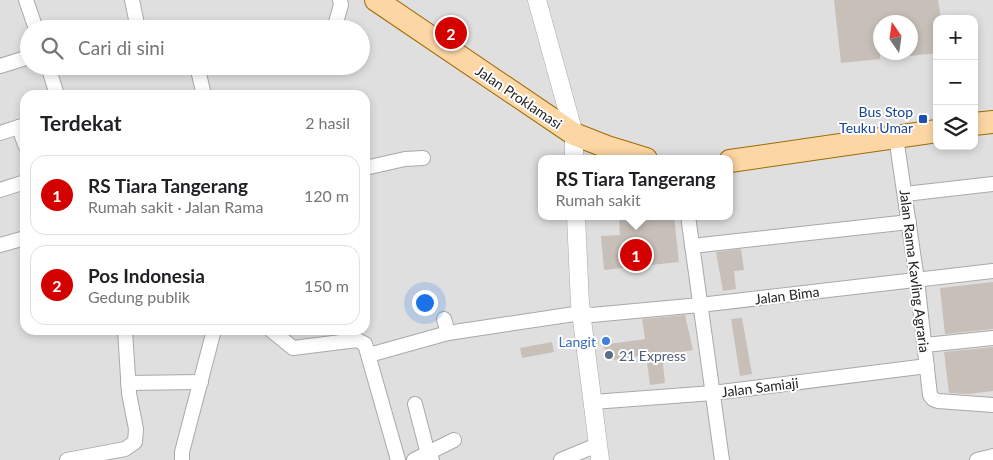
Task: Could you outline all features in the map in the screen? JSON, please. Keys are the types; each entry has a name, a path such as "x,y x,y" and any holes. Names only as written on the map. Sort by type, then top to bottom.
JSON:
{"main road":[{"name":"Jalan Proklamasi","path":"376,0 574,134 633,155"},
{"path":"978,124 993,122"},
{"path":"733,161 933,131"}],"street":[{"path":"26,0 33,20"},
{"path":"132,0 136,20"},
{"path":"337,20 341,5 340,0"},
{"path":"537,0 574,134 574,155"},
{"path":"0,66 20,60"},
{"path":"51,75 56,90"},
{"path":"200,75 203,90"},
{"path":"0,133 20,127"},
{"name":"Jalan Rama Kavling Agraria","path":"896,137 917,280 930,395 938,401 993,405"},
{"path":"370,167 405,159 423,158"},
{"path":"0,190 20,184"},
{"path":"905,194 993,184"},
{"path":"561,460 598,452 581,313 576,220"},
{"path":"689,220 722,460"},
{"path":"692,246 909,222"},
{"path":"0,245 20,239"},
{"name":"Jalan Bima","path":"369,355 448,333 581,313 592,315 700,305 993,271"},
{"path":"444,318 448,333"},
{"path":"67,460 125,449 135,442 136,429 128,383 125,335"},
{"path":"182,460 182,452 213,335"},
{"path":"277,335 293,348 357,340 365,344 398,460"},
{"path":"925,345 993,338"},
{"name":"Jalan Samiaji","path":"593,402 712,393 927,366"},
{"path":"128,383 202,382"},
{"path":"415,404 430,457"},
{"path":"414,460 430,457 454,440"},
{"path":"977,460 993,456"}],"shaded area":[{"path":"0,0 993,0 993,460 0,460"}],"building":[{"path":"834,0 938,0 940,15 933,15 933,53 918,55 918,15 873,15 873,60 841,63"},
{"path":"619,220 674,220 679,262 604,270 601,236 620,235"},
{"path":"741,249 744,270 734,271 736,289 723,291 716,252"},
{"path":"993,282 993,329 945,334 940,288"},
{"path":"685,315 693,350 662,355 665,383 650,385 646,355 612,360 602,345 645,339 642,319"},
{"path":"742,318 752,374 740,376 731,319"},
{"path":"552,342 554,352 522,358 520,348"},
{"path":"993,347 993,391 968,394 949,393 944,352"}],"place":[{"name":"Pos Indonesia","path":"451,33"},
{"name":"Bus Stop Teuku Umar","path":"923,119"},
{"name":"RS Tiara Tangerang","path":"636,255"},
{"name":"Langit","path":"606,341"},
{"name":"21 Express","path":"609,355"}]}
